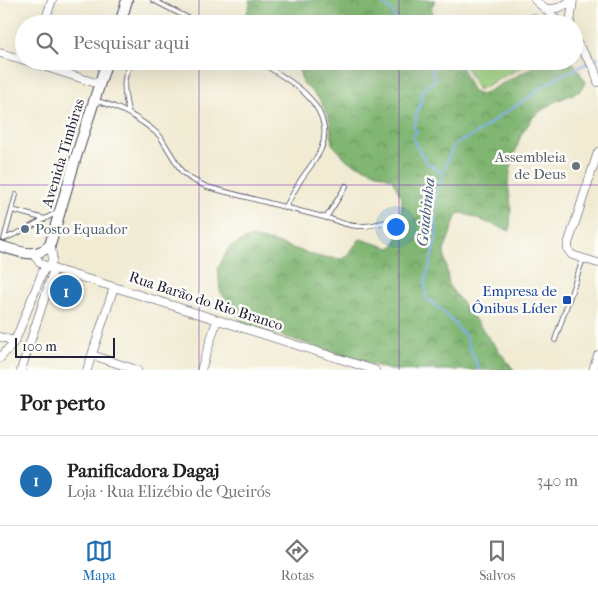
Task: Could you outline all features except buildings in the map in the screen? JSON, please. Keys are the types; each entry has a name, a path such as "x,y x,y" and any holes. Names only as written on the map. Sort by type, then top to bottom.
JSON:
{"street":[{"path":"47,15 52,0"},
{"path":"123,15 127,0"},
{"path":"535,0 552,15"},
{"path":"545,9 555,9 572,0"},
{"path":"571,15 572,0"},
{"path":"583,52 594,68 598,82"},
{"path":"0,53 15,57"},
{"path":"56,70 99,84"},
{"name":"Avenida Timbiras","path":"42,250 60,212 104,70"},
{"path":"598,152 568,244 568,250 572,255 598,263"},
{"name":"Rua Barão do Rio Branco","path":"2,244 28,254 42,250 40,263 51,268 375,370"},
{"path":"21,370 51,268 52,256 42,250"},
{"path":"0,358 14,341 43,271 51,268"},
{"path":"87,370 114,287"},
{"path":"201,370 217,320"},
{"path":"0,337 14,341"},
{"path":"92,355 137,370"},
{"path":"593,370 598,355"}],"lane":[{"path":"153,0 182,15"},
{"path":"128,70 124,81 124,96 129,114"},
{"path":"272,70 300,89 317,106 323,120 325,134 322,147 315,160 299,182 285,208"},
{"path":"94,100 129,114 160,136 182,172 191,180 207,187 355,227 374,226 394,220"},
{"path":"326,218 346,186"},
{"path":"2,244 16,195"},
{"path":"12,210 45,219"},
{"path":"30,227 60,212"},
{"path":"2,244 20,232"},
{"path":"555,340 584,259"}],"green space":[{"path":"249,0 435,0 431,9 434,15 246,15 250,4"},
{"path":"534,11 536,15 526,15"},
{"path":"299,70 462,70 473,92 481,95 528,70 578,70 586,82 580,91 554,102 534,116 521,135 513,158 508,183 511,206 510,231 462,213 457,214 444,251 449,286 514,370 390,370 242,323 220,291 218,268 229,247 251,237 274,242 320,257 344,259 360,239 390,248 395,245 401,222 402,199 392,179 348,161 332,144 330,121 320,100 303,83"},
{"path":"468,70 516,70 478,90"}],"waterway":[{"name":"Goiabinha","path":"377,0 394,12 393,15"},
{"path":"592,61 598,58"},
{"name":"Goiabinha","path":"583,65 588,63"},
{"name":"Goiabinha","path":"432,70 436,79 422,91 420,96 422,100 416,115 416,122 413,126 417,132 412,137 425,161 443,174"},
{"name":"Goiabinha","path":"479,370 465,336 445,313 426,298 425,282 437,233 434,218 435,198 447,160 455,144 472,136 539,89 573,70"}],"place":[{"name":"Assembleia de Deus","path":"576,166"},
{"name":"Posto Equador","path":"25,229"},
{"name":"Panificadora Dagaj","path":"66,291"},
{"name":"Empresa de Ônibus Líder","path":"567,300"}]}
